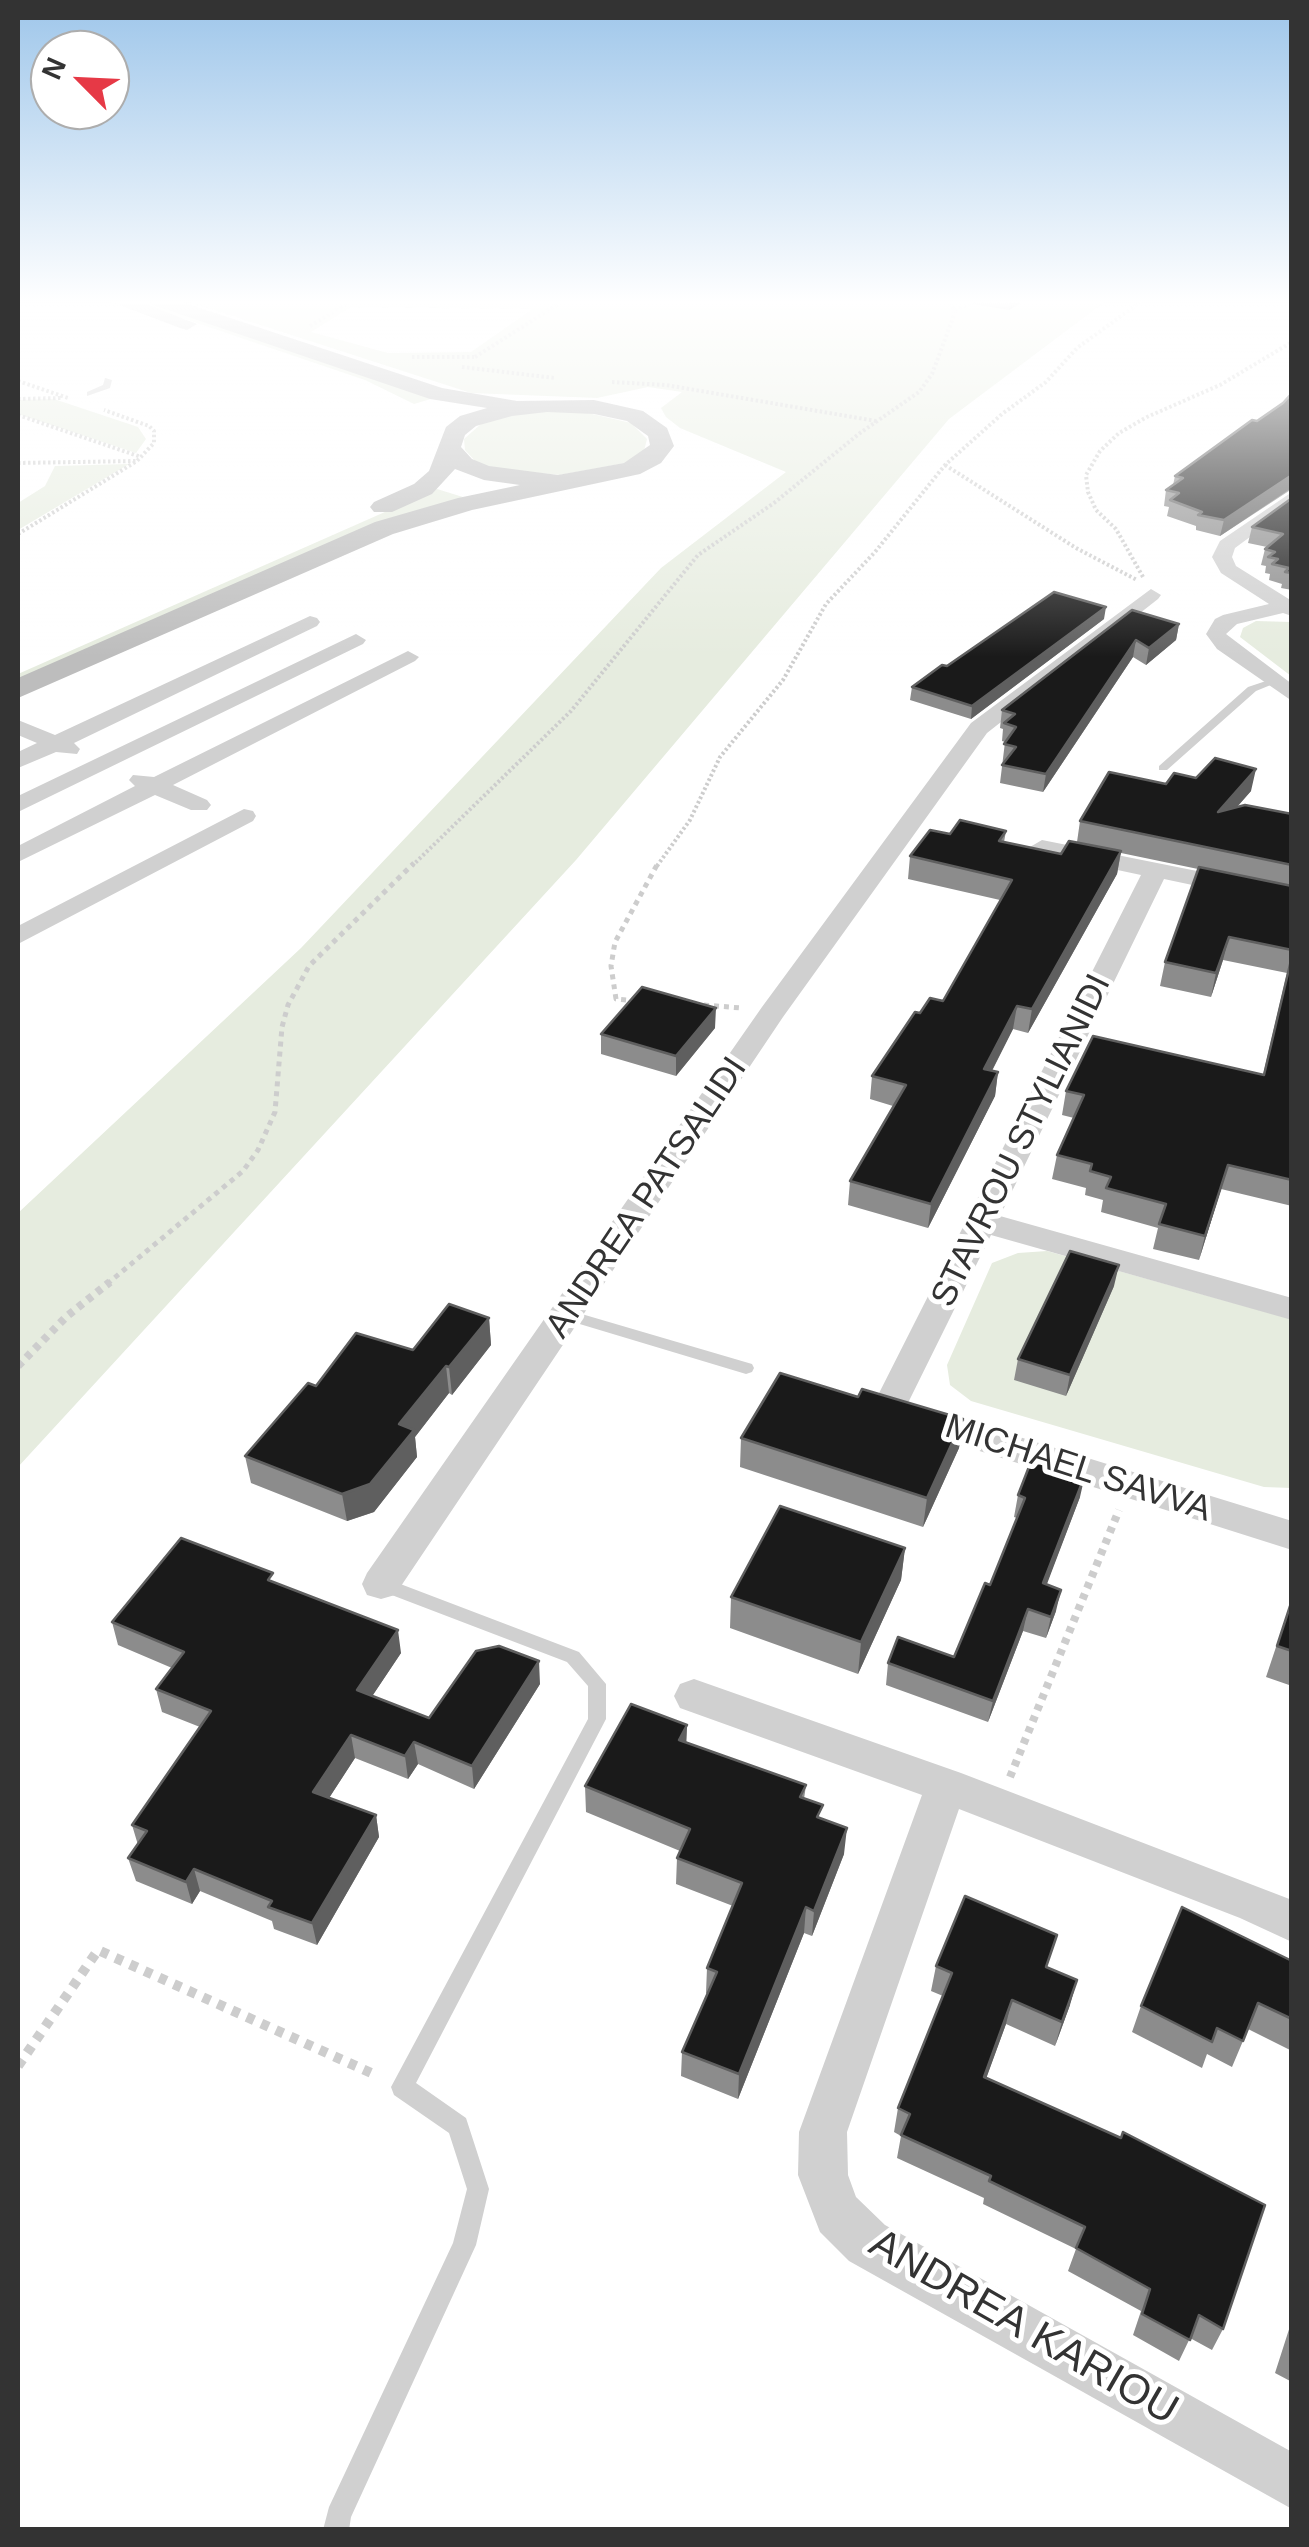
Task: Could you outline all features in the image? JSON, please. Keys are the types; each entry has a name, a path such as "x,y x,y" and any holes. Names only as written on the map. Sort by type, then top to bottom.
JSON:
{"street":[{"path":"18,666 422,489 444,471 451,451 450,438 473,420"},
{"path":"18,689 384,528 467,503 617,473 652,458 662,440 653,420"},
{"path":"430,428 464,464 489,474 540,482 575,481"},
{"path":"1289,608 1225,565 1223,550 1292,496"},
{"name":"ANDREA PATSALIDI","path":"381,1584 772,1013 979,728 1151,594"},
{"path":"1282,688 1216,634 1230,618 1289,608"},
{"path":"18,762 310,622"},
{"path":"18,805 356,640"},
{"path":"18,855 408,658"},
{"path":"18,727 199,805"},
{"path":"18,936 244,816"},
{"path":"1042,846 1292,898"},
{"name":"STAVROU STYLIANIDI","path":"872,1405 982,1222 1155,872"},
{"path":"982,1222 1292,1309"},
{"name":"MICHAEL SAVVA","path":"872,1405 1292,1536"},
{"path":"694,1696 946,1786 1238,1897 1292,1922"},
{"name":"ANDREA KARIOU","path":"946,1786 824,2132 823,2175 838,2214 867,2242 1292,2482"}],"lane":[{"path":"1163,768 1252,690 1282,688"},
{"path":"568,1315 746,1368"},
{"path":"336,2530 338,2516 464,2246 478,2189 458,2126 402,2087 598,1718 597,1684 572,1657 381,1584"}],"path":[{"path":"29,420 139,459"},
{"path":"18,534 139,459 154,443 154,431 134,420"},
{"path":"871,420 878,421"},
{"path":"649,1002 616,999 615,942 635,902 690,820 720,758 784,680 826,604 875,552 945,465 995,420"},
{"path":"945,465 1076,548 1148,585 1116,530 1096,510 1086,476 1100,451 1119,432 1140,420"},
{"path":"18,1366 67,1316 213,1200 243,1171 258,1150 275,1112 282,1027 288,1005 308,966 558,724 698,555 774,503 878,421"},
{"path":"18,463 139,459"},
{"path":"699,1005 772,1013"},
{"path":"998,1806 1129,1486"},
{"path":"18,2066 98,1950 402,2087"}],"shaded area":[{"path":"36,420 117,420 138,427 146,439 136,453"},
{"path":"493,420 617,420 631,423 647,439 644,451 625,463 560,475 497,469 476,462 465,450 464,439 481,424"},
{"path":"670,420 948,420 576,860 18,1467 18,1213 301,948 661,568 786,472 680,428"},
{"path":"129,464 18,530 18,503 45,486 55,466"},
{"path":"437,489 463,497 344,537 18,682 18,674"},
{"path":"1256,621 1291,622 1291,676 1240,637 1243,628"},
{"path":"1047,1251 1291,1319 1291,1488 1264,1487 971,1401 950,1385 947,1365 992,1263 1018,1253"}],"building":[{"path":"1252,420 1292,420 1292,475 1224,520 1198,515 1202,512 1170,500 1179,493 1166,490 1183,478 1175,476"},
{"path":"1292,498 1292,573 1285,572 1289,568 1272,564 1278,559 1268,557 1275,552 1265,549 1283,534 1252,527"},
{"path":"1054,592 1106,607 972,706 912,687 942,665 947,666"},
{"path":"1132,610 1179,624 1149,648 1136,640 1046,774 1002,765 1016,747 1004,744 1016,727 1004,723 1015,714 1002,710"},
{"path":"1215,758 1256,769 1218,812 1245,805 1292,814 1292,865 1080,821 1109,772 1166,784 1174,773 1196,778"},
{"path":"960,820 1006,831 999,841 1061,854 1069,841 1121,851 1032,1009 1017,1006 984,1069 998,1072 931,1204 850,1181 906,1085 872,1076 915,1012 920,1013 930,998 943,1001 1012,880 910,856 930,830 950,834"},
{"path":"1199,867 1292,886 1292,950 1229,937 1216,973 1165,962"},
{"path":"1292,956 1292,1180 1228,1165 1205,1236 1159,1224 1166,1204 1106,1188 1111,1177 1090,1171 1092,1164 1057,1155 1084,1095 1066,1091 1093,1036 1264,1075"},
{"path":"642,987 716,1008 676,1056 601,1034"},
{"path":"1070,1251 1119,1265 1070,1375 1018,1359"},
{"path":"449,1304 489,1318 399,1424 414,1430 370,1484 342,1494 245,1456 308,1383 316,1386 356,1333 413,1350"},
{"path":"780,1373 858,1397 862,1389 963,1419 927,1498 741,1438"},
{"path":"1032,1459 1085,1475 1043,1583 1061,1590 1051,1617 1028,1609 993,1701 888,1663 898,1637 954,1657 985,1583 990,1585 1025,1498 1018,1495"},
{"path":"780,1506 905,1548 861,1642 731,1597"},
{"path":"181,1538 273,1573 268,1580 398,1630 357,1690 429,1718 476,1651 499,1646 539,1661 472,1766 414,1742 405,1756 351,1735 313,1792 376,1815 312,1923 268,1907 272,1901 194,1869 186,1882 128,1858 147,1831 132,1825 211,1711 156,1689 184,1652 112,1622"},
{"path":"1292,1600 1292,1651 1277,1646"},
{"path":"631,1704 687,1725 679,1740 806,1785 800,1797 823,1805 817,1817 847,1828 814,1911 806,1907 739,2074 682,2052 717,1972 707,1968 742,1883 677,1858 690,1829 585,1786"},
{"path":"965,1896 1057,1935 1046,1967 1077,1980 1062,2022 1012,2000 984,2077 1121,2138 1123,2132 1265,2205 1223,2329 1199,2315 1190,2340 1142,2314 1150,2289 1076,2248 1085,2227 989,2181 991,2176 901,2135 910,2114 898,2108 952,1973 936,1966"},
{"path":"1182,1907 1292,1961 1292,2019 1258,2003 1243,2041 1217,2028 1212,2042 1141,2006"}]}
